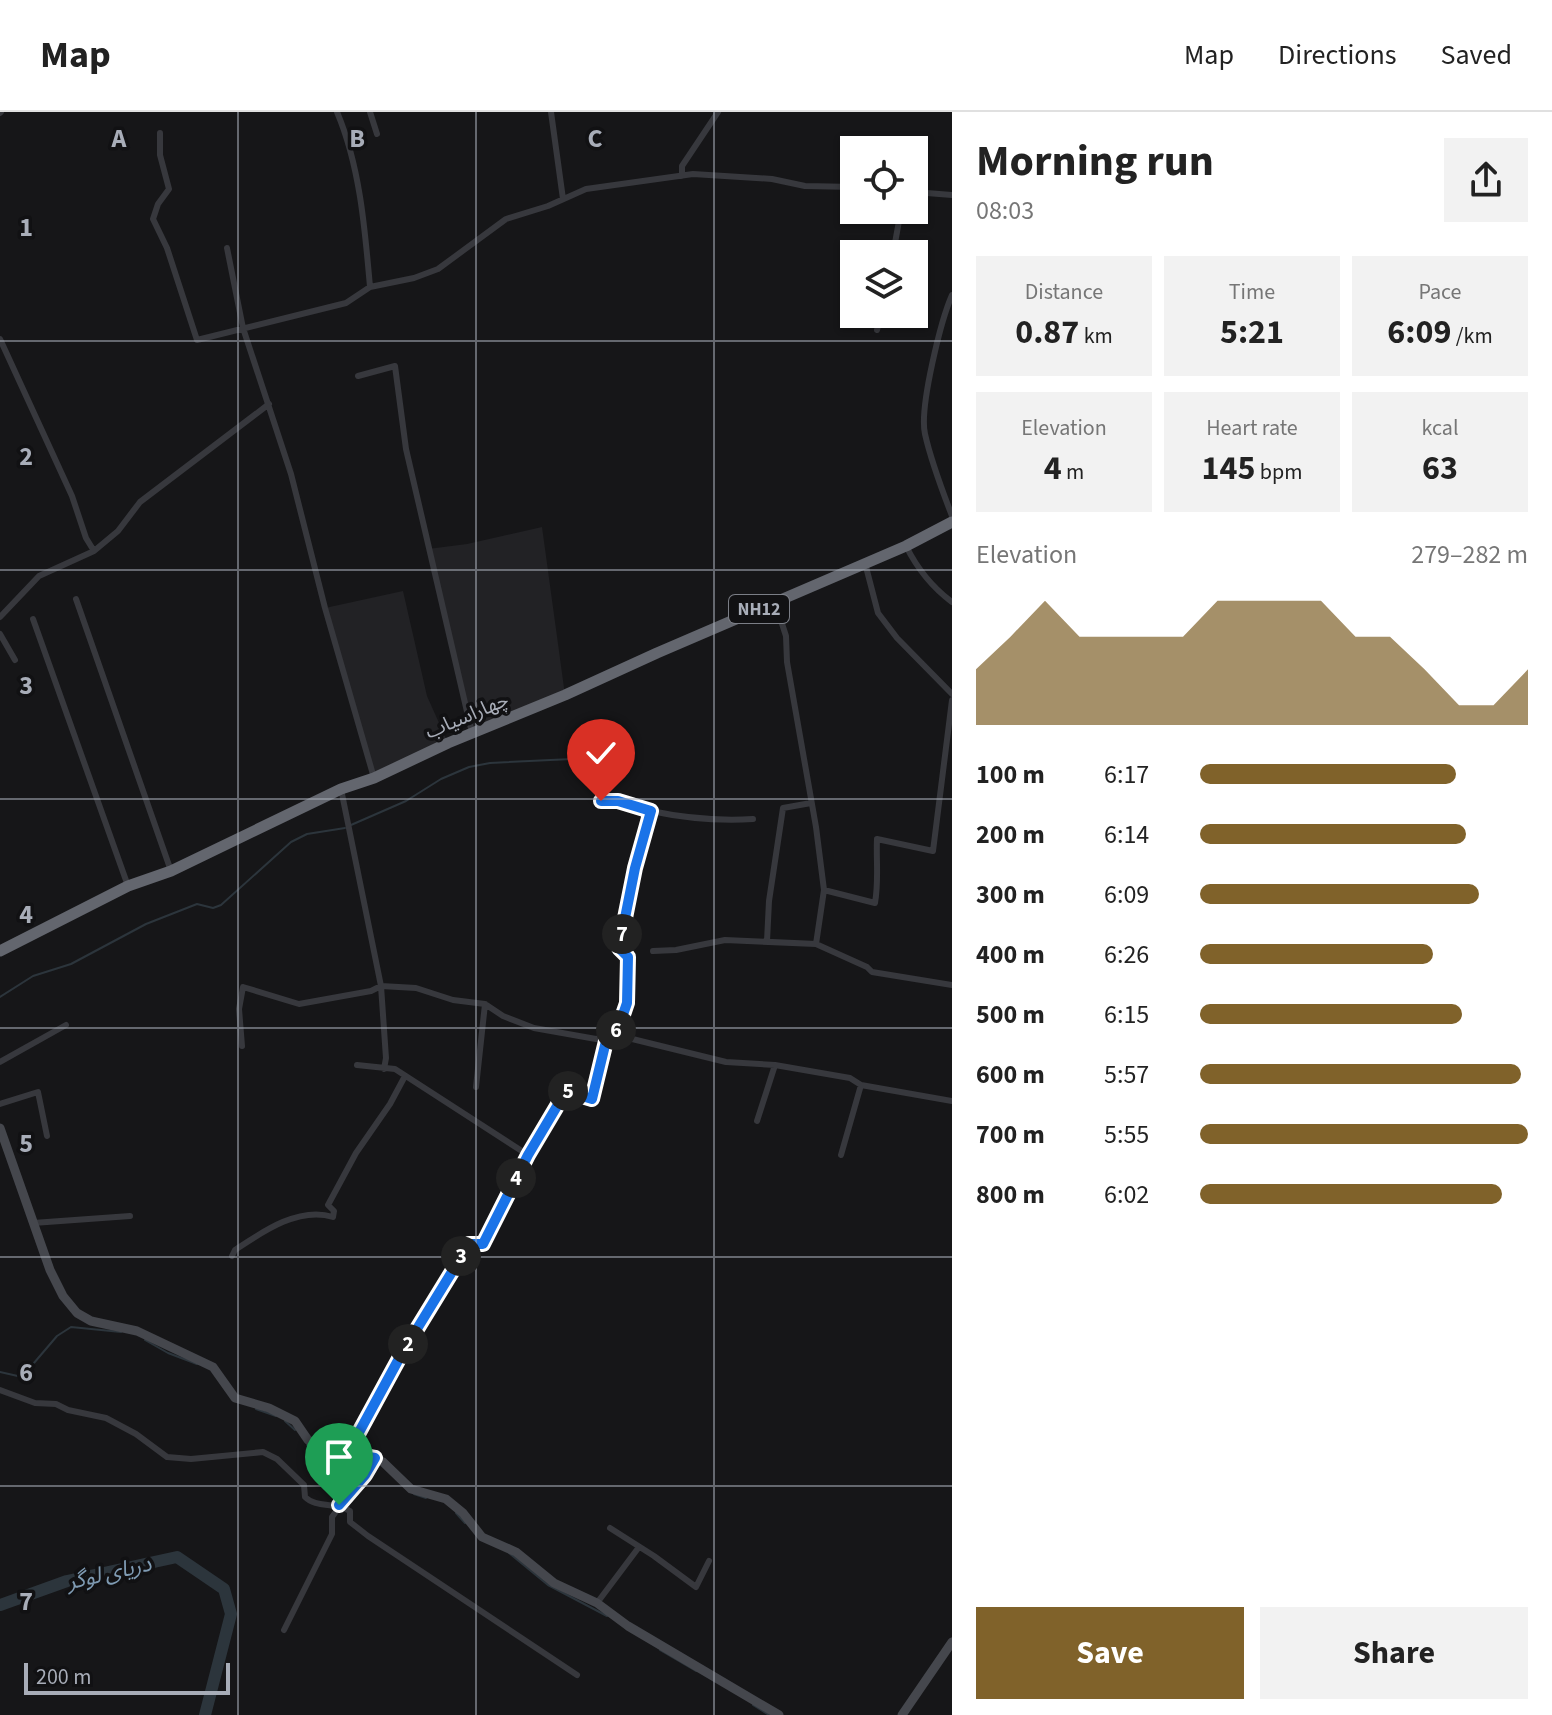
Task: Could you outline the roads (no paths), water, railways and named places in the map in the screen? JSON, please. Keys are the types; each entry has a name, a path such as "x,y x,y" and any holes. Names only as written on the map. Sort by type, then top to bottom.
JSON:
{"highway":[{"name":"چهاراسیاب","path":"0,951 128,886 171,871 341,789 374,778 906,546 952,519"}],"street":[{"path":"337,112 353,164 370,287"},
{"path":"370,112 377,134"},
{"path":"551,112 563,199"},
{"path":"682,176 682,166 718,112"},
{"path":"160,133 160,155 169,189 158,204 153,219 167,248 197,340 346,303 370,287 414,278 438,269 506,219 586,189 682,176 772,179 805,186 840,187"},
{"path":"928,193 952,195"},
{"path":"227,248 243,328 269,404 374,778"},
{"path":"952,295 926,401 924,431 952,519"},
{"path":"0,339 94,551"},
{"path":"358,376 395,366 406,449 472,733"},
{"path":"0,617 39,576 94,551 118,531 140,502 269,404"},
{"path":"906,546 913,560 939,592 952,602"},
{"path":"824,890 875,903 880,876 875,865 877,839 933,851 952,697 878,613 865,563"},
{"path":"76,599 171,871"},
{"path":"775,602 786,636 787,662 824,890 816,944"},
{"path":"33,619 128,886"},
{"path":"0,634 15,660"},
{"path":"341,789 381,986 384,1069"},
{"path":"601,801 618,801 651,811 721,821 753,819"},
{"path":"767,941 769,901 783,808 811,803"},
{"path":"616,1035 627,1003 628,957 619,948 635,868 651,811"},
{"path":"653,951 676,950 725,940 816,944 872,972 952,985"},
{"path":"242,1046 239,1009 243,987 299,1004 371,991 381,986 416,988 453,1000 485,1004 503,1016 534,1028 596,1039 616,1035 726,1062 775,1065 850,1078 861,1085 952,1101"},
{"path":"476,1087 485,1004"},
{"path":"0,1062 66,1025"},
{"path":"352,1454 351,1447 401,1355 469,1244 483,1244 528,1155 566,1091 592,1099 607,1037"},
{"path":"357,1065 395,1069 528,1155"},
{"path":"757,1121 775,1065"},
{"path":"232,1256 242,1245 287,1220 320,1213 333,1217 334,1211 328,1205 356,1153 405,1076"},
{"path":"841,1155 861,1085"},
{"path":"0,1104 38,1092 47,1136"},
{"path":"0,1128 57,1283 77,1313 91,1321 137,1331 213,1367 235,1398 269,1408 295,1421 308,1440 326,1450 375,1458 411,1489 446,1499 463,1513 482,1537 516,1552 554,1583 597,1603 628,1626 779,1715"},
{"path":"33,1223 130,1216"},
{"path":"0,1390 35,1403 56,1404 68,1410 106,1418 136,1434 167,1457 191,1459 263,1452 277,1459 304,1485 305,1497 310,1502 339,1505 350,1511 350,1522 368,1536 577,1675"},
{"path":"284,1630 332,1534 332,1517 375,1458"},
{"path":"610,1528 696,1587 709,1561"},
{"path":"597,1603 639,1547"},
{"path":"902,1715 952,1642"}],"waterway":[{"path":"351,825 406,801 441,779 469,767 572,759"},
{"path":"0,997 33,976 71,964 146,924 197,904 213,908 221,905 291,842 307,834 345,828"},
{"path":"0,1372 22,1377 57,1336 71,1327 121,1332"},
{"path":"145,1340 197,1364"},
{"path":"256,1409 276,1416"},
{"path":"285,1421 295,1430"},
{"path":"307,1445 326,1457 361,1460"},
{"path":"414,1494 426,1498"},
{"path":"456,1513 465,1523"},
{"path":"509,1553 548,1585 607,1616"},
{"name":"دریای لوگر","path":"0,1605 67,1581 177,1557 224,1589 231,1614 205,1715"},
{"path":"660,1650 696,1671"},
{"path":"753,1705 769,1715"}]}
